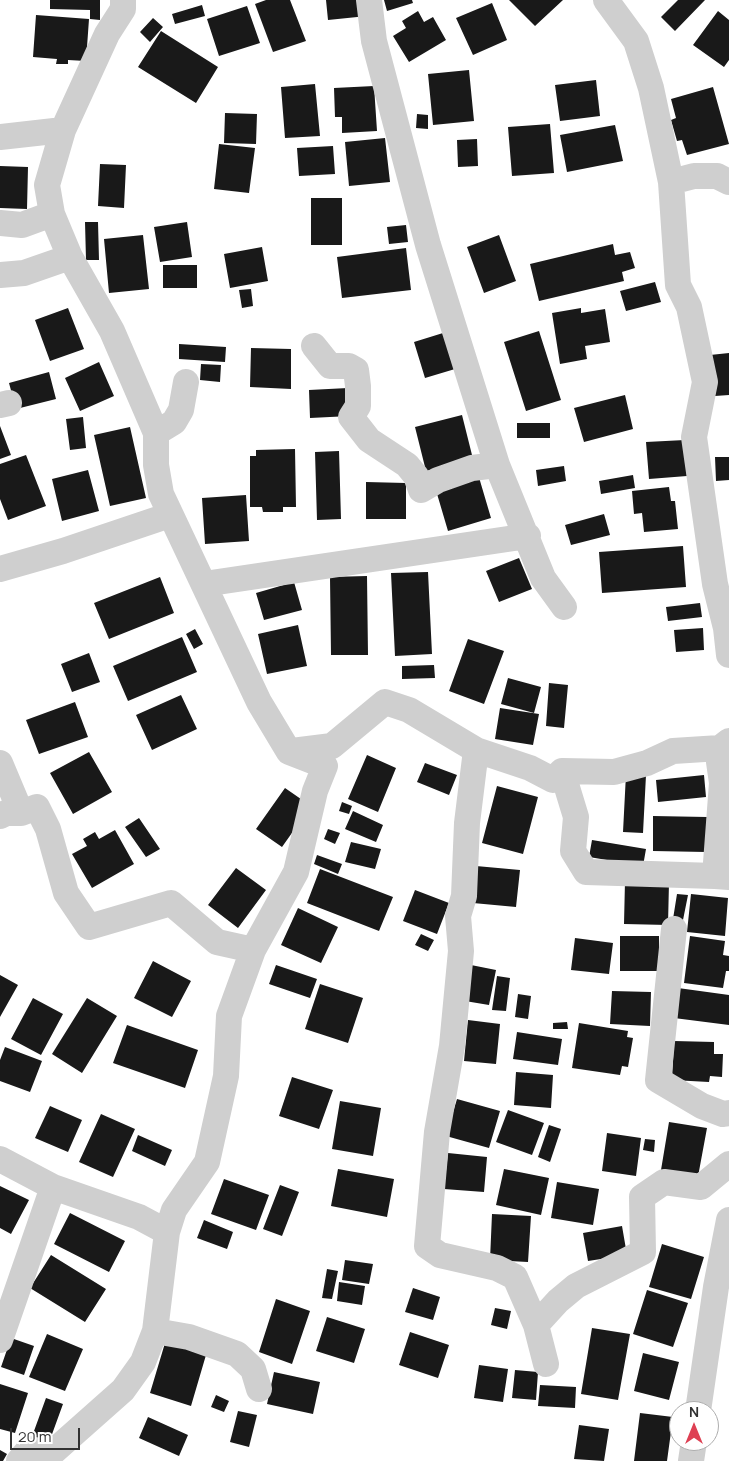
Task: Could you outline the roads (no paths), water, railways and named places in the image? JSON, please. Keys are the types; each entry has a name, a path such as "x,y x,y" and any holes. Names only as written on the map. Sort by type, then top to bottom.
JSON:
{"street":[{"path":"19,1461 29,1449 52,1452 123,1390 143,1362 154,1331 167,1232 174,1210 207,1162 226,1076 229,1016 253,950 296,872 315,791 325,766 289,752 259,702 170,515 159,484 156,465 156,433 112,331 70,257 52,214 47,185 63,130 107,34 123,10 123,0"},
{"path":"369,0 374,41 428,245 497,464 528,536 543,578 564,607"},
{"path":"606,0 636,41 651,88 671,182 678,285 689,307 706,382 694,437 722,587 729,655"},
{"path":"0,137 63,130"},
{"path":"671,182 694,176 717,176 729,182"},
{"path":"0,223 22,225 52,214"},
{"path":"0,275 24,273 70,257"},
{"path":"314,346 330,366 349,366 356,370 358,406 352,417 369,440 407,465 416,476 421,490 438,480 472,468 497,464"},
{"path":"156,433 174,422 181,410 186,382"},
{"path":"0,569 63,551 170,515"},
{"path":"204,584 528,536"},
{"path":"289,752 332,746 385,702 409,710 476,750 530,768 553,780 562,771 614,772 647,763 673,751 725,744 719,762 722,783 722,876 586,872 572,851 576,817 562,771"},
{"path":"476,750 467,823 464,896 458,916 461,952 452,1046 437,1132 427,1246 440,1255 497,1268 515,1277 536,1325 546,1364"},
{"path":"0,763 11,814 37,807 48,829 66,893 89,927 171,904 217,942 253,950"},
{"path":"674,929 658,1080 702,1106 723,1114 729,1113"},
{"path":"0,1159 53,1187 139,1217 167,1232"},
{"path":"536,1325 558,1301 576,1286 643,1252 642,1197 664,1182 701,1187 729,1164"},
{"path":"0,1340 53,1187"},
{"path":"699,1401 716,1287 729,1220"},
{"path":"154,1331 189,1337 236,1354 253,1369 259,1389"}]}
